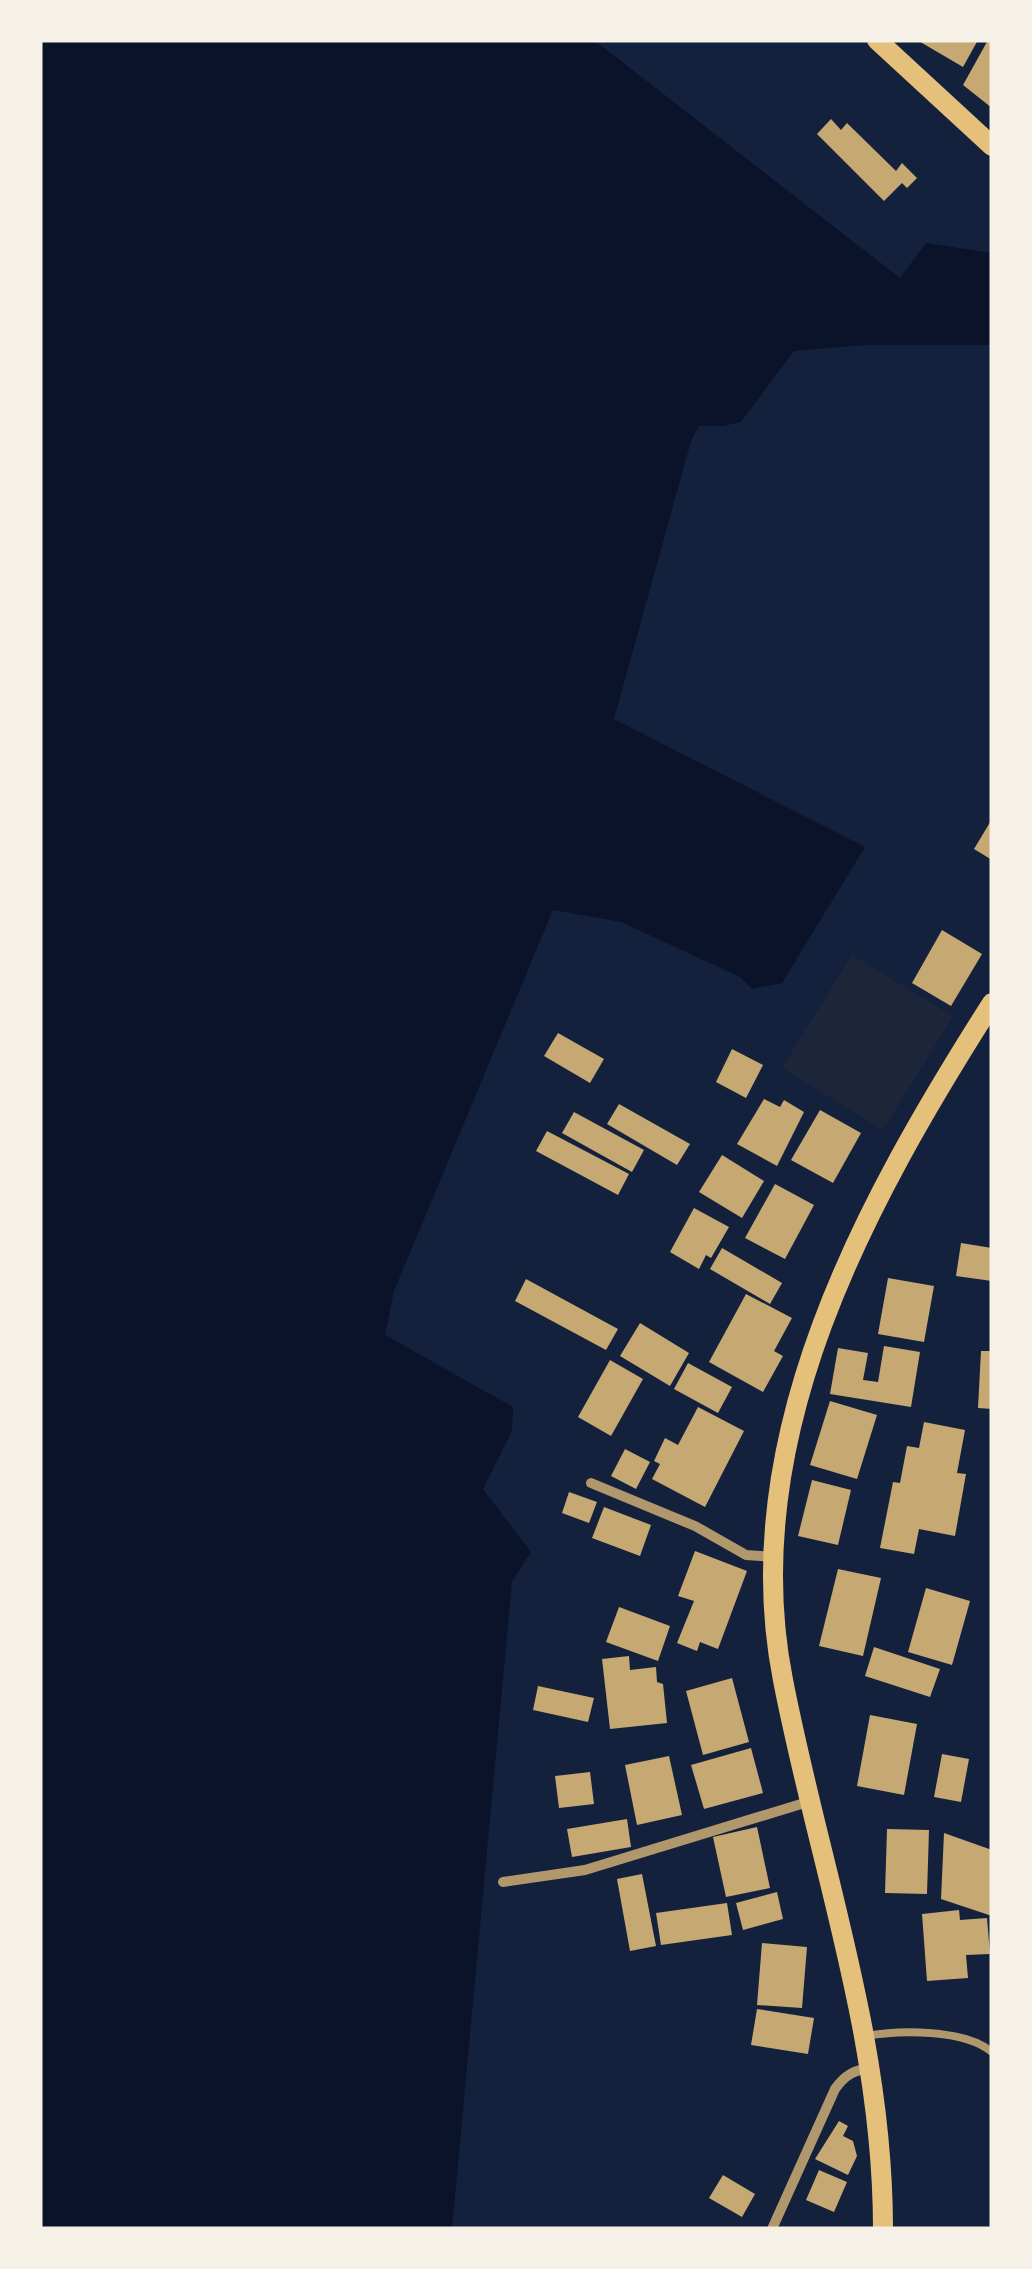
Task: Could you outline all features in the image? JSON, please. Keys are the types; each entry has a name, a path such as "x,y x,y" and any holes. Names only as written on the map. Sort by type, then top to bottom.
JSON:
{"main road":[{"path":"877,40 992,146"},
{"path":"883,2229 880,2130 872,2068 782,1678 775,1624 774,1558 784,1460 797,1408 834,1299 879,1195 906,1144 992,1003"}],"street":[{"path":"591,1483 695,1526 746,1555 774,1558"},
{"path":"502,1882 584,1870 812,1801"},
{"path":"772,2229 835,2089 844,2077 872,2068"}],"lane":[{"path":"866,2036 890,2032 926,2034 973,2042 992,2052"}],"shaded area":[{"path":"40,40 594,40 900,278 926,243 992,253 992,345 865,345 794,351 741,422 699,426 691,441 614,719 865,847 782,983 752,989 740,977 621,922 553,910 394,1291 385,1335 513,1407 512,1431 483,1489 531,1552 512,1582 452,2229 40,2229"},
{"path":"852,955 953,1016 883,1130 782,1068"}],"building":[{"path":"917,40 978,40 963,67"},
{"path":"988,40 992,40 992,108 963,85"},
{"path":"831,119 841,130 847,123 896,171 902,163 917,178 907,188 902,183 884,201 817,134"},
{"path":"992,819 992,860 974,849"},
{"path":"942,930 982,954 951,1006 912,983"},
{"path":"558,1033 604,1059 590,1083 544,1056"},
{"path":"732,1049 763,1065 746,1098 716,1082"},
{"path":"764,1099 780,1107 784,1100 804,1112 777,1166 737,1144"},
{"path":"619,1104 690,1144 677,1165 607,1124"},
{"path":"820,1110 861,1133 833,1183 791,1160"},
{"path":"574,1112 644,1150 632,1172 562,1133"},
{"path":"547,1131 629,1174 618,1195 536,1151"},
{"path":"722,1155 764,1181 742,1218 699,1192"},
{"path":"775,1184 814,1205 785,1259 745,1238"},
{"path":"694,1208 729,1227 711,1258 706,1255 699,1269 670,1252"},
{"path":"961,1243 992,1248 992,1281 956,1276"},
{"path":"722,1248 782,1283 770,1304 710,1269"},
{"path":"888,1278 934,1286 924,1342 878,1334"},
{"path":"526,1279 618,1329 606,1350 515,1301"},
{"path":"746,1294 792,1318 774,1351 783,1356 763,1392 709,1362"},
{"path":"640,1323 689,1353 670,1386 620,1356"},
{"path":"884,1346 920,1352 911,1407 830,1394 838,1348 868,1353 863,1380 878,1382"},
{"path":"981,1351 992,1351 992,1409 978,1408"},
{"path":"610,1360 643,1379 611,1436 578,1417"},
{"path":"688,1363 732,1387 718,1413 674,1389"},
{"path":"830,1401 877,1415 857,1479 810,1465"},
{"path":"698,1407 744,1431 705,1507 652,1479 660,1464 654,1461 665,1438 678,1445"},
{"path":"924,1422 965,1430 957,1473 966,1474 955,1536 919,1529 914,1554 880,1548 893,1482 900,1483 907,1446 919,1448"},
{"path":"625,1449 650,1462 636,1489 611,1476"},
{"path":"812,1480 851,1490 838,1545 798,1536"},
{"path":"569,1492 597,1502 589,1523 562,1513"},
{"path":"604,1507 651,1525 640,1556 592,1538"},
{"path":"695,1551 747,1571 718,1649 700,1642 697,1651 677,1643 694,1601 678,1596"},
{"path":"838,1569 881,1578 863,1656 819,1646"},
{"path":"926,1588 970,1601 952,1665 908,1652"},
{"path":"619,1607 670,1626 658,1661 606,1642"},
{"path":"874,1647 940,1669 930,1697 865,1676"},
{"path":"629,1656 630,1670 656,1667 657,1682 663,1684 667,1723 610,1729 602,1659"},
{"path":"732,1678 749,1742 703,1755 686,1691"},
{"path":"538,1686 594,1698 588,1722 533,1710"},
{"path":"870,1715 917,1724 904,1795 857,1786"},
{"path":"751,1748 763,1793 704,1809 691,1765"},
{"path":"942,1754 969,1759 961,1802 934,1797"},
{"path":"669,1756 682,1815 637,1825 625,1765"},
{"path":"590,1772 594,1804 559,1808 555,1776"},
{"path":"627,1819 631,1847 572,1857 567,1829"},
{"path":"757,1827 770,1888 726,1897 713,1837"},
{"path":"887,1829 929,1830 927,1894 885,1893"},
{"path":"944,1833 992,1850 992,1916 941,1899"},
{"path":"642,1874 656,1946 630,1951 617,1879"},
{"path":"777,1892 783,1919 743,1930 736,1903"},
{"path":"727,1903 732,1935 661,1945 656,1913"},
{"path":"959,1910 960,1920 987,1918 990,1954 966,1955 968,1978 927,1981 922,1914"},
{"path":"762,1943 807,1947 802,2008 757,2005"},
{"path":"757,2009 814,2018 808,2054 751,2045"},
{"path":"839,2121 848,2126 843,2136 853,2141 857,2156 848,2175 815,2159"},
{"path":"819,2170 847,2182 834,2212 806,2200"},
{"path":"723,2175 755,2194 742,2217 709,2198"}]}
